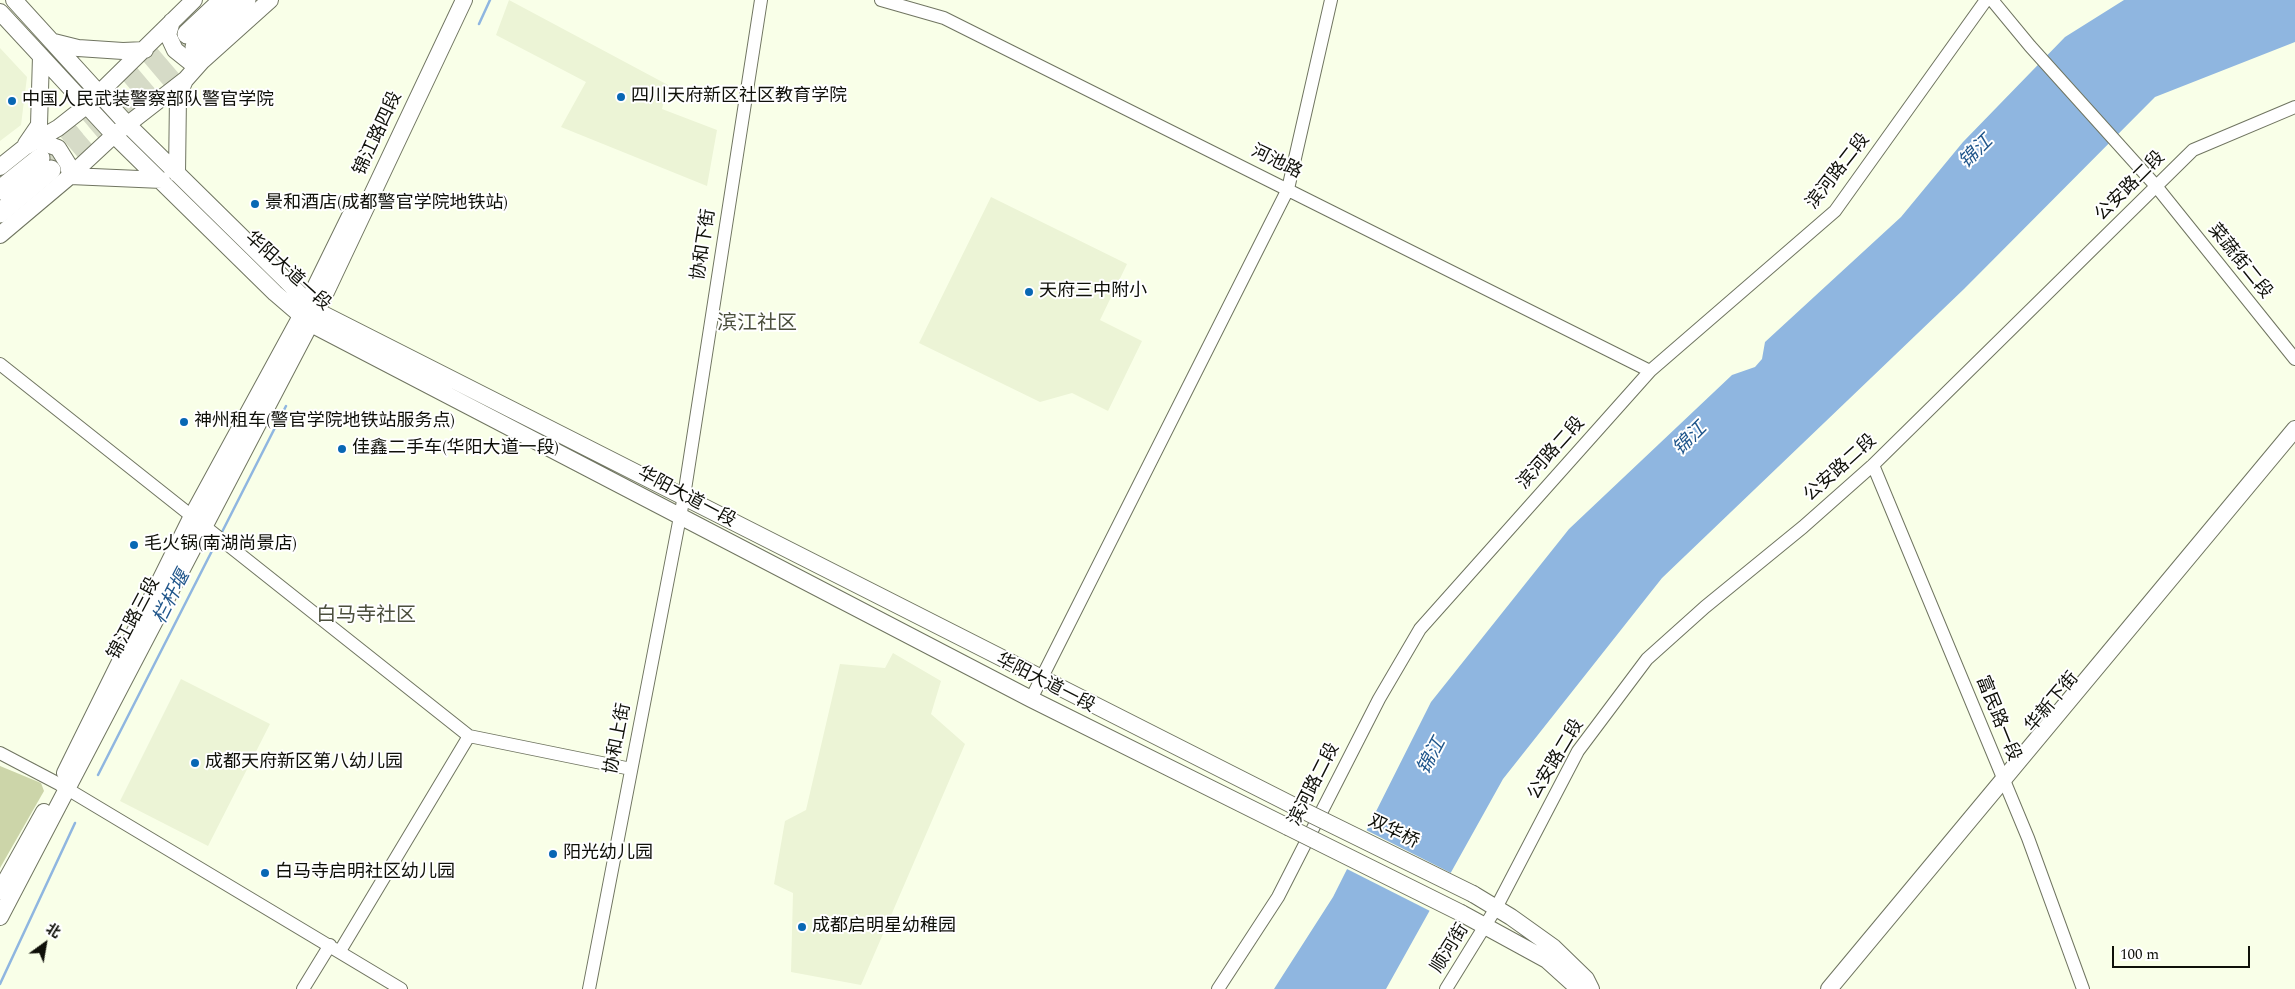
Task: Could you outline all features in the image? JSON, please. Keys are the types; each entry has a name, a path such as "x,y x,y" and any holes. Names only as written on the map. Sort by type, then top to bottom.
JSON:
{"highway":[{"path":"195,47 223,0"},
{"path":"195,47 246,0"},
{"path":"0,190 38,154"},
{"path":"0,212 38,154"}],"main road":[{"name":"华阳大道一段","path":"14,0 127,124 177,174 309,314 684,496 1296,807"},
{"path":"38,154 58,128 100,93 194,0"},
{"path":"172,21 168,35 175,50 190,62 195,47 270,0"},
{"name":"锦江路四段","path":"309,314 455,0"},
{"name":"锦江路四段","path":"309,314 464,0"},
{"name":"华阳大道一段","path":"0,12 114,135 309,314 679,517 1031,700 1462,914 1547,960 1579,989"},
{"path":"54,42 78,48 123,51 145,50"},
{"path":"177,174 178,96 186,79 195,47"},
{"path":"38,154 41,56"},
{"path":"0,234 70,176 127,124 186,79"},
{"path":"0,167 58,148 68,164 70,176"},
{"path":"70,176 162,180"},
{"name":"锦江路三段","path":"0,917 64,787 192,516 309,314"},
{"name":"锦江路三段","path":"0,891 214,534 309,314"},
{"path":"1829,989 2004,784 2295,429"},
{"name":"华新下街","path":"1844,989 2004,784 2295,444"},
{"name":"双华桥","path":"1296,807 1473,894 1496,908 1552,947 1586,979 1591,989"}],"street":[{"name":"协和下街","path":"684,496 761,0"},
{"name":"河池路","path":"881,0 944,18 1650,371"},
{"path":"1031,700 1288,189 1331,0"},
{"name":"滨河路二段","path":"1218,989 1278,897 1379,699 1420,629 1650,371 1835,211 1986,0"},
{"name":"菜蔬街二段","path":"1992,0 2030,46 2156,186 2295,359"},
{"name":"公安路二段","path":"1485,927 1578,751 1647,659 1705,607 1803,527 1873,465 2193,150 2295,107"},
{"path":"0,364 469,736 631,769"},
{"name":"富民路一段","path":"1873,465 2028,838 2083,989"},
{"name":"协和上街","path":"589,989 684,496"},
{"path":"304,989 335,948 469,736"},
{"path":"0,753 64,787 401,989"},
{"name":"顺河街","path":"1446,989 1485,927"}],"shaded area":[{"name":"四川天府新区社区教育学院","path":"509,0 668,85 662,109 717,130 707,186 561,127 586,82 496,35"},
{"name":"中国人民武装警察部队警官学院","path":"0,48 27,77 21,125 0,141"},
{"name":"天府三中附小","path":"991,197 1127,264 1100,320 1142,341 1108,411 1072,393 1040,402 919,343"},
{"path":"893,653 941,681 931,714 965,744 861,985 791,972 793,893 774,884 785,821 806,810 840,664 885,668"},
{"name":"成都天府新区第八幼儿园","path":"181,679 270,724 208,846 120,801"},
{"path":"0,766 41,783 44,791 0,868"}],"water":[{"name":"锦江","path":"2124,0 2295,0 2295,42 2155,97 1964,289 1662,578 1503,779 1386,989 1274,989 1333,897 1431,702 1569,529 1732,375 1755,367 1762,359 1765,342 1901,217 1963,142 2065,37"}],"pier":[{"path":"1364,829 1453,874 1432,912 1345,868"}],"waterway":[{"name":"栏杆堰","path":"479,24 490,0"},
{"name":"栏杆堰","path":"221,534 286,406"},
{"name":"栏杆堰","path":"98,775 217,541"},
{"name":"栏杆堰","path":"0,984 75,823"}],"tunnel":[{"path":"41,157 186,34"},
{"path":"52,170 195,47"}],"place":[{"name":"四川天府新区社区教育学院","path":"621,97"},
{"name":"中国人民武装警察部队警官学院","path":"12,101"},
{"name":"景和酒店(成都警官学院地铁站)","path":"255,204"},
{"name":"天府三中附小","path":"1029,292"},
{"name":"神州租车(警官学院地铁站服务点)","path":"184,422"},
{"name":"佳鑫二手车(华阳大道一段)","path":"342,449"},
{"name":"毛火锅(南湖尚景店)","path":"134,545"},
{"name":"成都天府新区第八幼儿园","path":"195,763"},
{"name":"阳光幼儿园","path":"553,854"},
{"name":"白马寺启明社区幼儿园","path":"265,873"},
{"name":"成都启明星幼稚园","path":"802,927"}],"district":[{"name":"滨江社区","path":"757,325"},
{"name":"白马寺社区","path":"366,617"}]}
